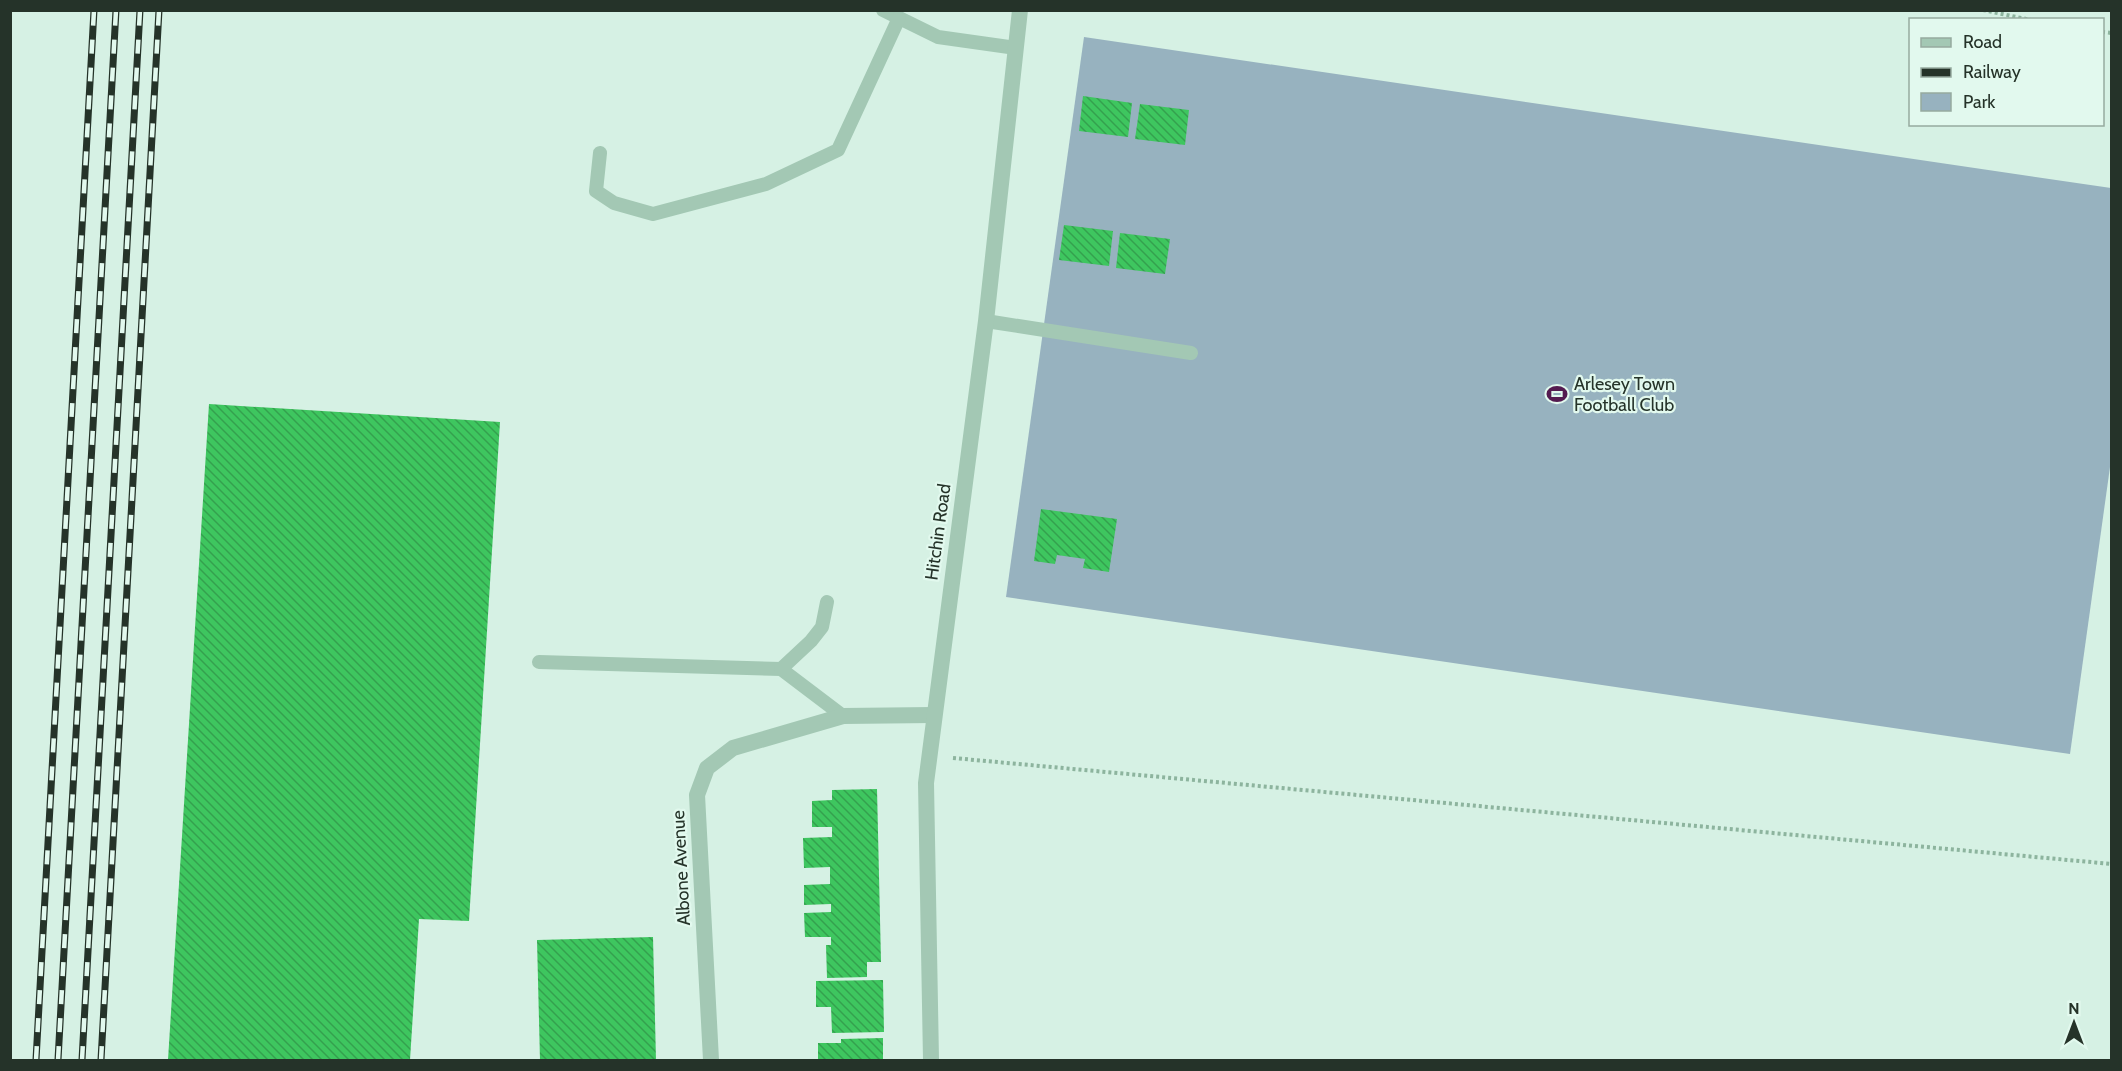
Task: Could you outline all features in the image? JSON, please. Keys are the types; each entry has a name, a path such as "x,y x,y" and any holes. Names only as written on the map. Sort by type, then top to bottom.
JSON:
{"street":[{"name":"Hitchin Road","path":"931,1060 926,783 928,756 986,321 1020,10"},
{"name":"Albone Avenue","path":"711,1060 697,795 707,768 733,748 843,716 933,715"}],"lane":[{"path":"883,10 938,37 1016,48"},
{"path":"600,153 596,191 614,203 653,214 766,184 838,150 899,18"},
{"path":"986,321 1191,353"},
{"path":"781,669 811,641 822,627 827,602"},
{"path":"539,662 781,669 843,716"}],"path":[{"path":"1983,10 2021,18"},
{"path":"928,756 2112,864"}],"green space":[{"path":"1084,37 2111,188 2111,460 2070,754 1006,597"}],"building":[{"path":"1083,96 1132,103 1128,137 1079,131"},
{"path":"1140,104 1189,110 1185,145 1135,139"},
{"path":"1064,225 1113,231 1109,266 1059,260"},
{"path":"1120,233 1170,239 1165,274 1116,268"},
{"path":"209,404 500,422 469,921 419,919 410,1060 168,1060"},
{"path":"1041,509 1117,519 1109,572 1083,568 1085,559 1057,555 1055,564 1034,561"},
{"path":"877,789 881,962 867,962 867,977 827,978 826,945 831,945 831,937 805,937 804,913 831,912 831,904 804,905 804,885 830,884 830,867 804,868 803,838 832,837 832,827 812,827 812,801 832,800 832,790"},
{"path":"653,937 656,1060 540,1060 537,940"},
{"path":"883,980 884,1032 832,1033 831,1007 816,1007 816,981"},
{"path":"883,1038 883,1060 818,1060 818,1043 841,1043 841,1039"}],"railway":[{"path":"36,1060 94,10"},
{"path":"58,1060 116,10"},
{"path":"82,1060 140,10"},
{"path":"101,1060 159,10"}],"place":[{"name":"Arlesey Town Football Club","path":"1557,394"}]}
